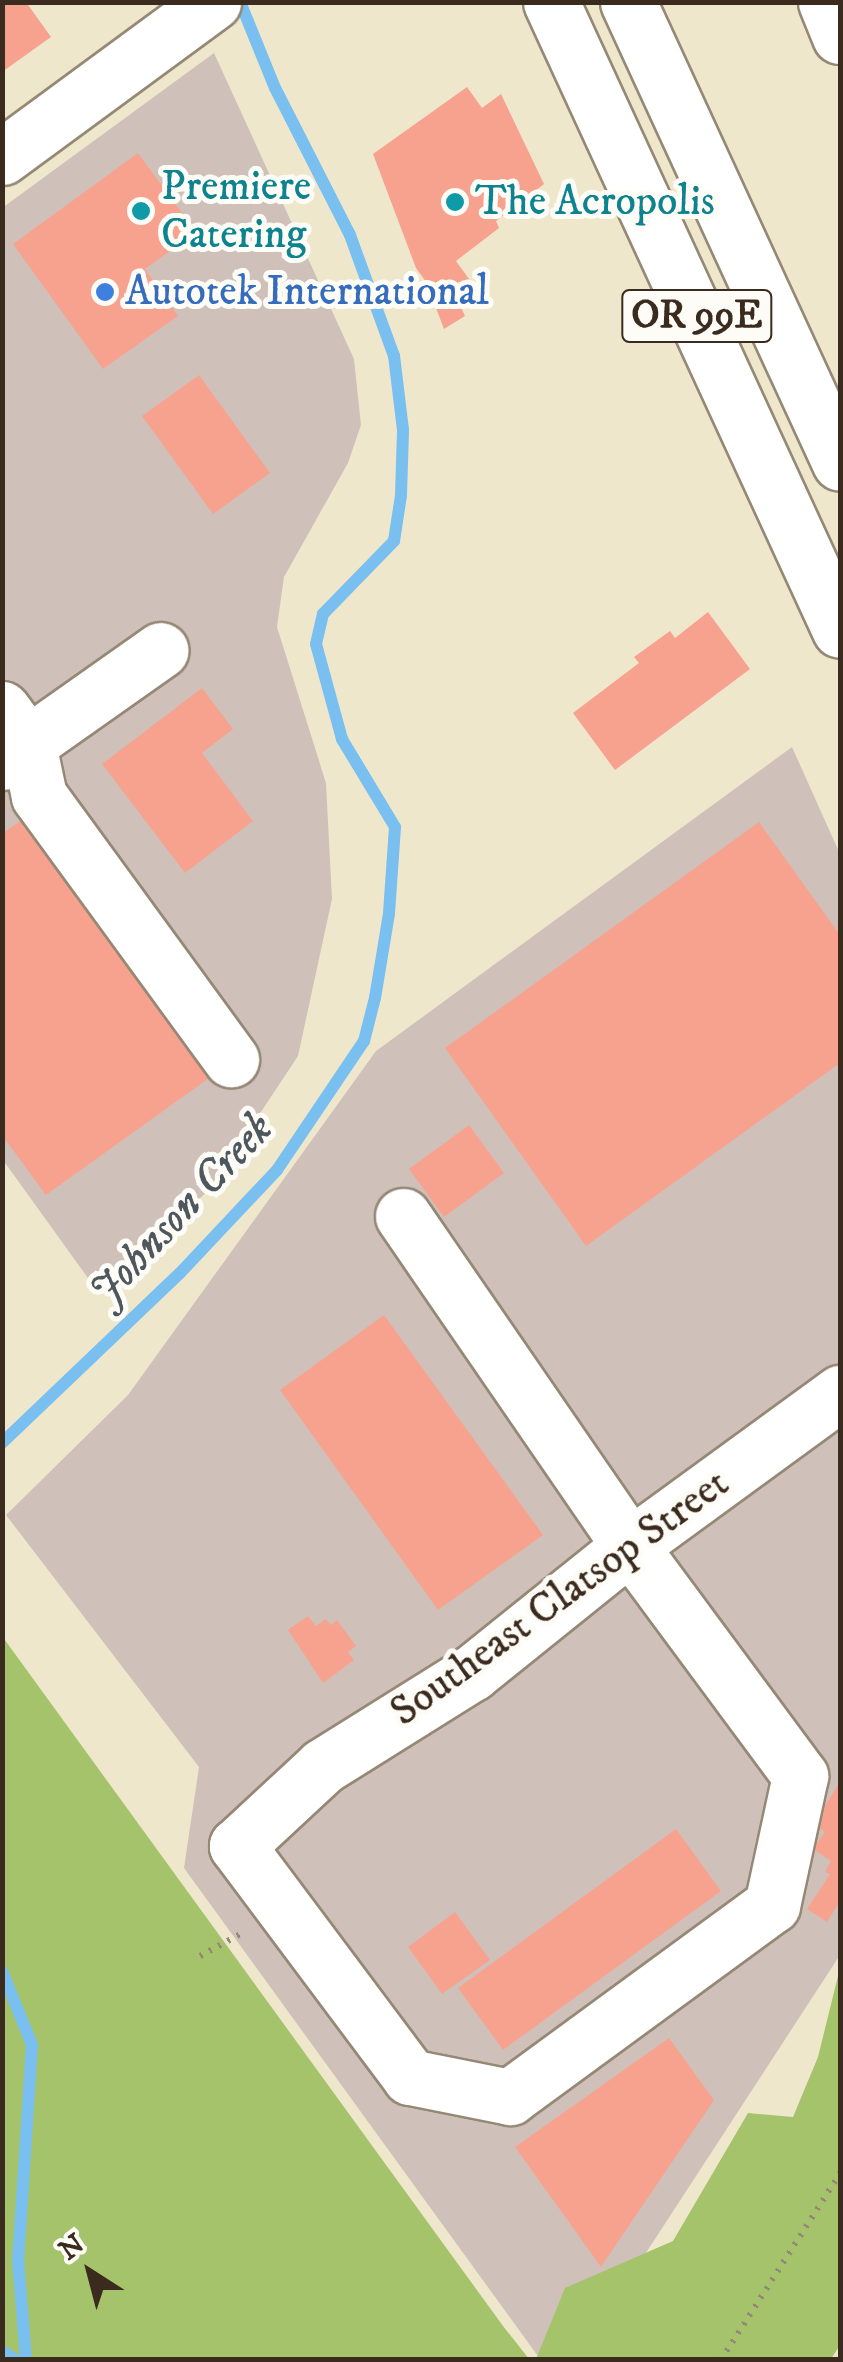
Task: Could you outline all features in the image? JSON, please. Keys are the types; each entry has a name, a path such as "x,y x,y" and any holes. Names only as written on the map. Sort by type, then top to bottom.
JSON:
{"main road":[{"name":"OR 99E","path":"551,2 840,630"},
{"name":"OR 99E","path":"628,2 840,463"},
{"path":"826,2 840,36"},
{"path":"2,156 200,12"},
{"path":"161,650 11,738 38,796 231,1059"},
{"path":"404,1216 630,1546"},
{"name":"Southeast Clatsop Street","path":"630,1546 800,1776 772,1905 510,2097 410,2077 236,1846 323,1766 472,1673 630,1546 840,1393"}],"path":[{"path":"721,2360 840,2173"}],"shaded area":[{"path":"214,53 354,359 361,425 348,463 284,577 277,627 326,783 332,899 298,1056 210,1189 98,1292 3,1160 2,208"},
{"path":"792,747 840,854 840,1955 612,2305 540,2359 184,1868 199,1767 6,1515 128,1395 376,1051"}],"green space":[{"path":"2,1636 503,2326 529,2359 3,2359"},
{"path":"840,1968 840,2345 831,2359 536,2359 565,2288 673,2241 748,2113 793,2117 818,2057"}],"building":[{"path":"2,2 26,2 51,37 2,72"},
{"name":"The Acropolis","path":"467,87 482,108 501,94 544,184 496,221 499,228 456,261 477,290 459,303 465,316 444,329 436,308 442,304 416,268 373,154"},
{"name":"Autotek International","path":"138,153 196,232 145,269 178,316 103,369 13,244"},
{"path":"199,375 270,473 213,514 142,416"},
{"path":"708,612 750,669 615,770 573,713 639,663 634,657 670,631 675,638"},
{"path":"202,688 233,729 202,753 253,821 185,873 102,764"},
{"path":"37,809 223,1068 46,1195 2,1135 2,834"},
{"path":"759,822 840,935 840,1063 586,1246 445,1048"},
{"path":"469,1125 504,1173 444,1217 409,1169"},
{"path":"384,1315 543,1535 438,1610 280,1390"},
{"path":"308,1616 316,1626 326,1619 331,1625 337,1620 356,1646 348,1652 354,1660 323,1683 288,1630"},
{"path":"840,1782 840,1901 827,1922 807,1909 830,1874 825,1872 831,1861 813,1849 825,1832 813,1824"},
{"path":"676,1829 721,1891 503,2050 458,1988"},
{"path":"455,1912 490,1960 442,1994 408,1947"},
{"path":"669,2038 714,2100 601,2267 515,2147"}],"waterway":[{"name":"Johnson Creek","path":"2,1443 180,1273 277,1170 364,1041 375,998 389,913 395,827 342,739 316,644 323,614 394,541 401,495 403,430 394,356 350,235 275,88 240,2"},
{"name":"Johnson Creek","path":"2,1971 32,2045 18,2259 26,2360"},
{"path":"2,2351 16,2360"}],"place":[{"name":"The Acropolis","path":"455,202"},
{"name":"Premiere Catering","path":"141,211"},
{"name":"Autotek International","path":"105,292"}]}
